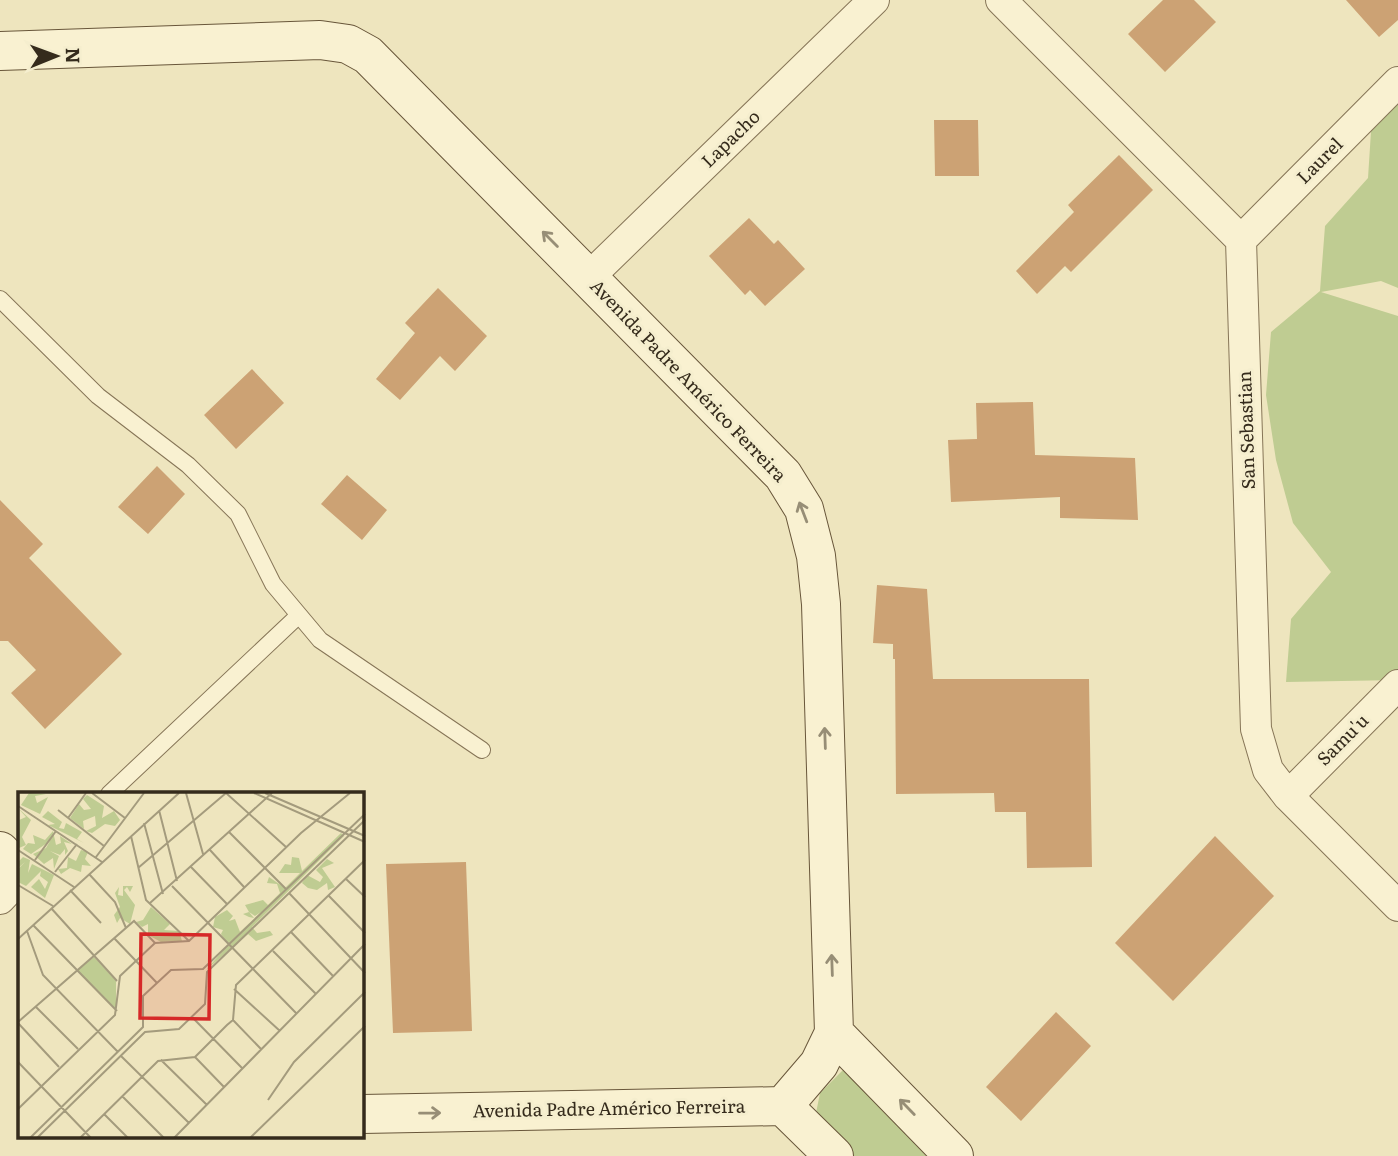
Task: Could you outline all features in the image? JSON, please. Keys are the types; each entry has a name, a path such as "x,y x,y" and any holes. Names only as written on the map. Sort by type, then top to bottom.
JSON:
{"street":[{"name":"Lapacho","path":"587,278 874,0"},
{"path":"1001,0 1241,240"},
{"name":"Avenida Padre Américo Ferreira","path":"0,51 320,40 348,44 368,55 783,475 804,509 816,556 821,604 834,1033"},
{"name":"Laurel","path":"1241,240 1398,82"},
{"name":"San Sebastian","path":"1241,240 1256,729 1268,770 1288,796 1398,906"},
{"name":"Samu'u","path":"1288,796 1398,685"},
{"path":"0,851 18,870"},
{"path":"0,899 18,880"},
{"path":"834,1156 783,1106 819,1064 834,1033 954,1156"},
{"name":"Avenida Padre Américo Ferreira","path":"364,1114 783,1106"}],"lane":[{"path":"0,299 99,396 188,465 238,514 273,584 320,640 482,750"},
{"path":"111,792 299,615"}],"green space":[{"path":"1398,100 1398,288 1381,281 1321,292 1398,316 1398,680 1286,682 1291,619 1331,572 1293,523 1276,460 1266,395 1271,332 1320,291 1325,226 1368,178 1372,116"},
{"path":"845,1068 958,1156 850,1156 815,1118 820,1093"}],"building":[{"path":"1163,0 1194,0 1216,22 1165,72 1128,34"},
{"path":"1346,0 1398,0 1398,20 1379,37"},
{"path":"934,120 978,120 979,176 935,176"},
{"path":"1119,155 1153,190 1071,272 1065,266 1037,294 1016,271 1074,212 1068,205"},
{"path":"749,218 774,244 778,240 805,269 765,306 750,290 745,295 709,256"},
{"path":"438,288 487,336 455,371 440,356 400,400 376,379 415,333 405,323"},
{"path":"252,369 284,403 236,449 204,415"},
{"path":"1033,402 1035,455 1135,458 1138,520 1060,518 1060,497 951,502 948,440 977,439 976,403"},
{"path":"157,466 185,494 148,534 118,507"},
{"path":"347,475 387,510 362,540 321,504"},
{"path":"0,500 43,544 29,558 122,654 45,729 11,693 36,670 8,641 0,641"},
{"path":"877,585 927,589 933,679 1089,679 1092,867 1027,868 1026,812 995,812 994,793 896,794 895,659 893,644 873,643"},
{"path":"1215,836 1274,896 1173,1001 1115,943"},
{"path":"466,862 472,1031 393,1033 386,864"},
{"path":"1056,1012 1091,1046 1021,1121 986,1087"}]}
